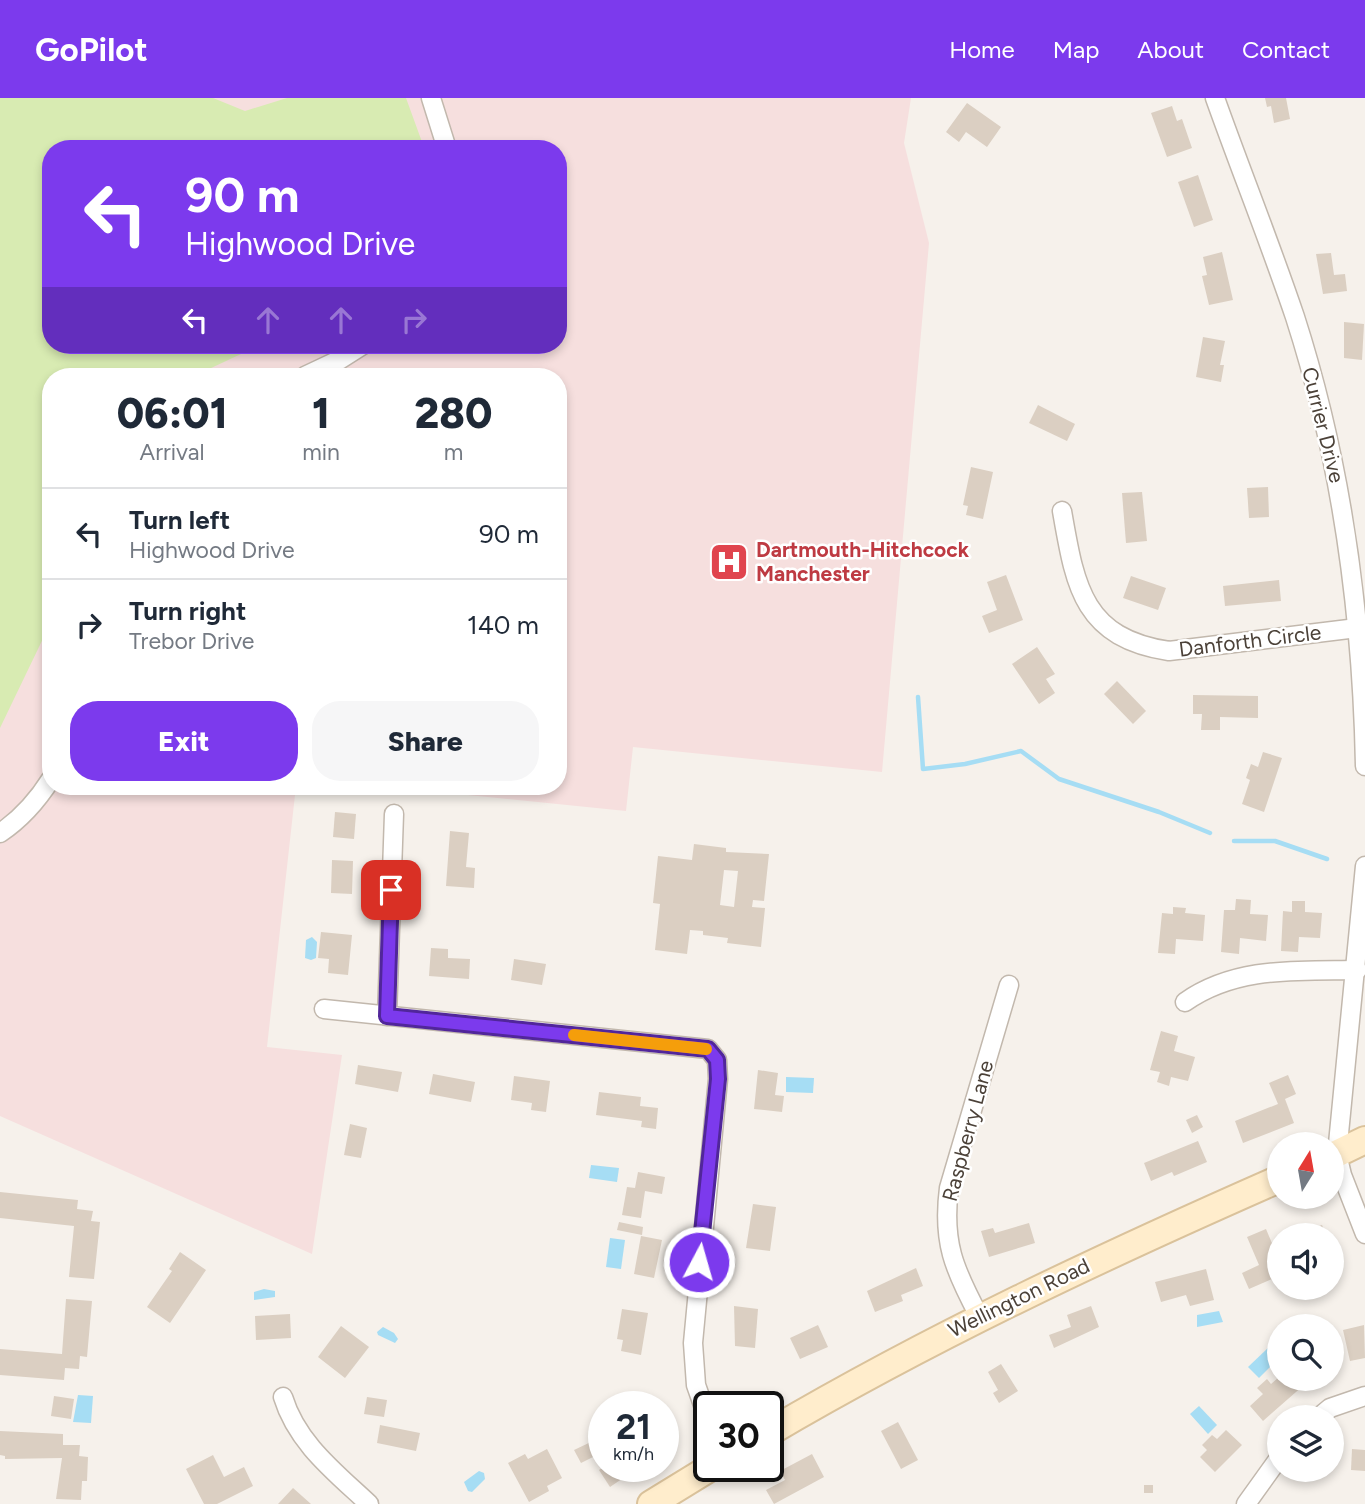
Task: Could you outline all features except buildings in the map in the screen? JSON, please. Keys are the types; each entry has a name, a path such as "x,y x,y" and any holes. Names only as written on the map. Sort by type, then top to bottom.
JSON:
{"main road":[{"path":"1344,1150 1365,1140"},
{"name":"Wellington Road","path":"784,1424 895,1359 979,1316 1267,1184"},
{"path":"651,1504 693,1478"}],"street":[{"path":"431,98 444,140"},
{"name":"Currier Drive","path":"1215,98 1295,318 1320,406 1350,548 1365,766"},
{"path":"322,368 349,354"},
{"name":"Danforth Circle","path":"1062,511 1073,572 1083,597 1112,631 1146,648 1169,651 1357,628"},
{"path":"0,833 15,824 42,793"},
{"path":"387,1016 394,814"},
{"path":"1338,1132 1357,970 1365,866"},
{"path":"1185,1002 1204,988 1231,978 1269,973 1357,970"},
{"name":"Raspberry Lane","path":"979,1316 951,1259 946,1212 949,1188 1009,985"},
{"path":"324,1009 708,1049 717,1060 718,1079 693,1343 698,1391"},
{"path":"1344,1180 1365,1234"},
{"path":"1340,1405 1365,1396"},
{"path":"283,1397 291,1422 303,1439 369,1504"},
{"path":"1245,1504 1267,1474"}],"shaded area":[{"name":"Dartmouth-Hitchcock Manchester","path":"0,98 911,98 904,143 929,243 882,772 633,747 626,811 467,795 567,795 567,368 42,368 42,795 295,795 267,1047 342,1055 312,1254 0,1116"}],"green space":[{"path":"0,98 213,98 245,111 287,98 406,98 421,140 42,140 42,354 241,354 211,368 42,368 42,641 0,728"}],"water":[{"path":"312,937 317,942 316,958 311,960 305,958 306,940"},
{"path":"786,1077 814,1078 813,1093 786,1092"},
{"path":"591,1165 619,1168 617,1182 589,1178"},
{"path":"610,1238 625,1240 621,1269 606,1267"},
{"path":"264,1289 275,1291 275,1297 254,1300 254,1292"},
{"path":"1219,1311 1223,1322 1197,1327 1197,1315"},
{"path":"383,1327 394,1333 398,1339 395,1343 378,1335 377,1332"},
{"path":"1267,1349 1267,1370 1259,1378 1248,1367"},
{"path":"78,1395 93,1396 91,1423 73,1422"},
{"path":"1199,1406 1217,1425 1208,1434 1190,1414"},
{"path":"479,1471 484,1473 485,1479 472,1492 468,1491 464,1482"}],"waterway":[{"path":"918,697 923,769 965,764 1021,751 1059,779 1159,812 1210,833"},
{"path":"1234,841 1275,841 1327,859"}],"slow traffic":[{"path":"574,1035 706,1049"}],"place":[{"name":"Dartmouth-Hitchcock Manchester","path":"729,562"}],"route":[{"path":"391,890 387,1016 708,1049 717,1060 718,1079 699,1262"}]}
